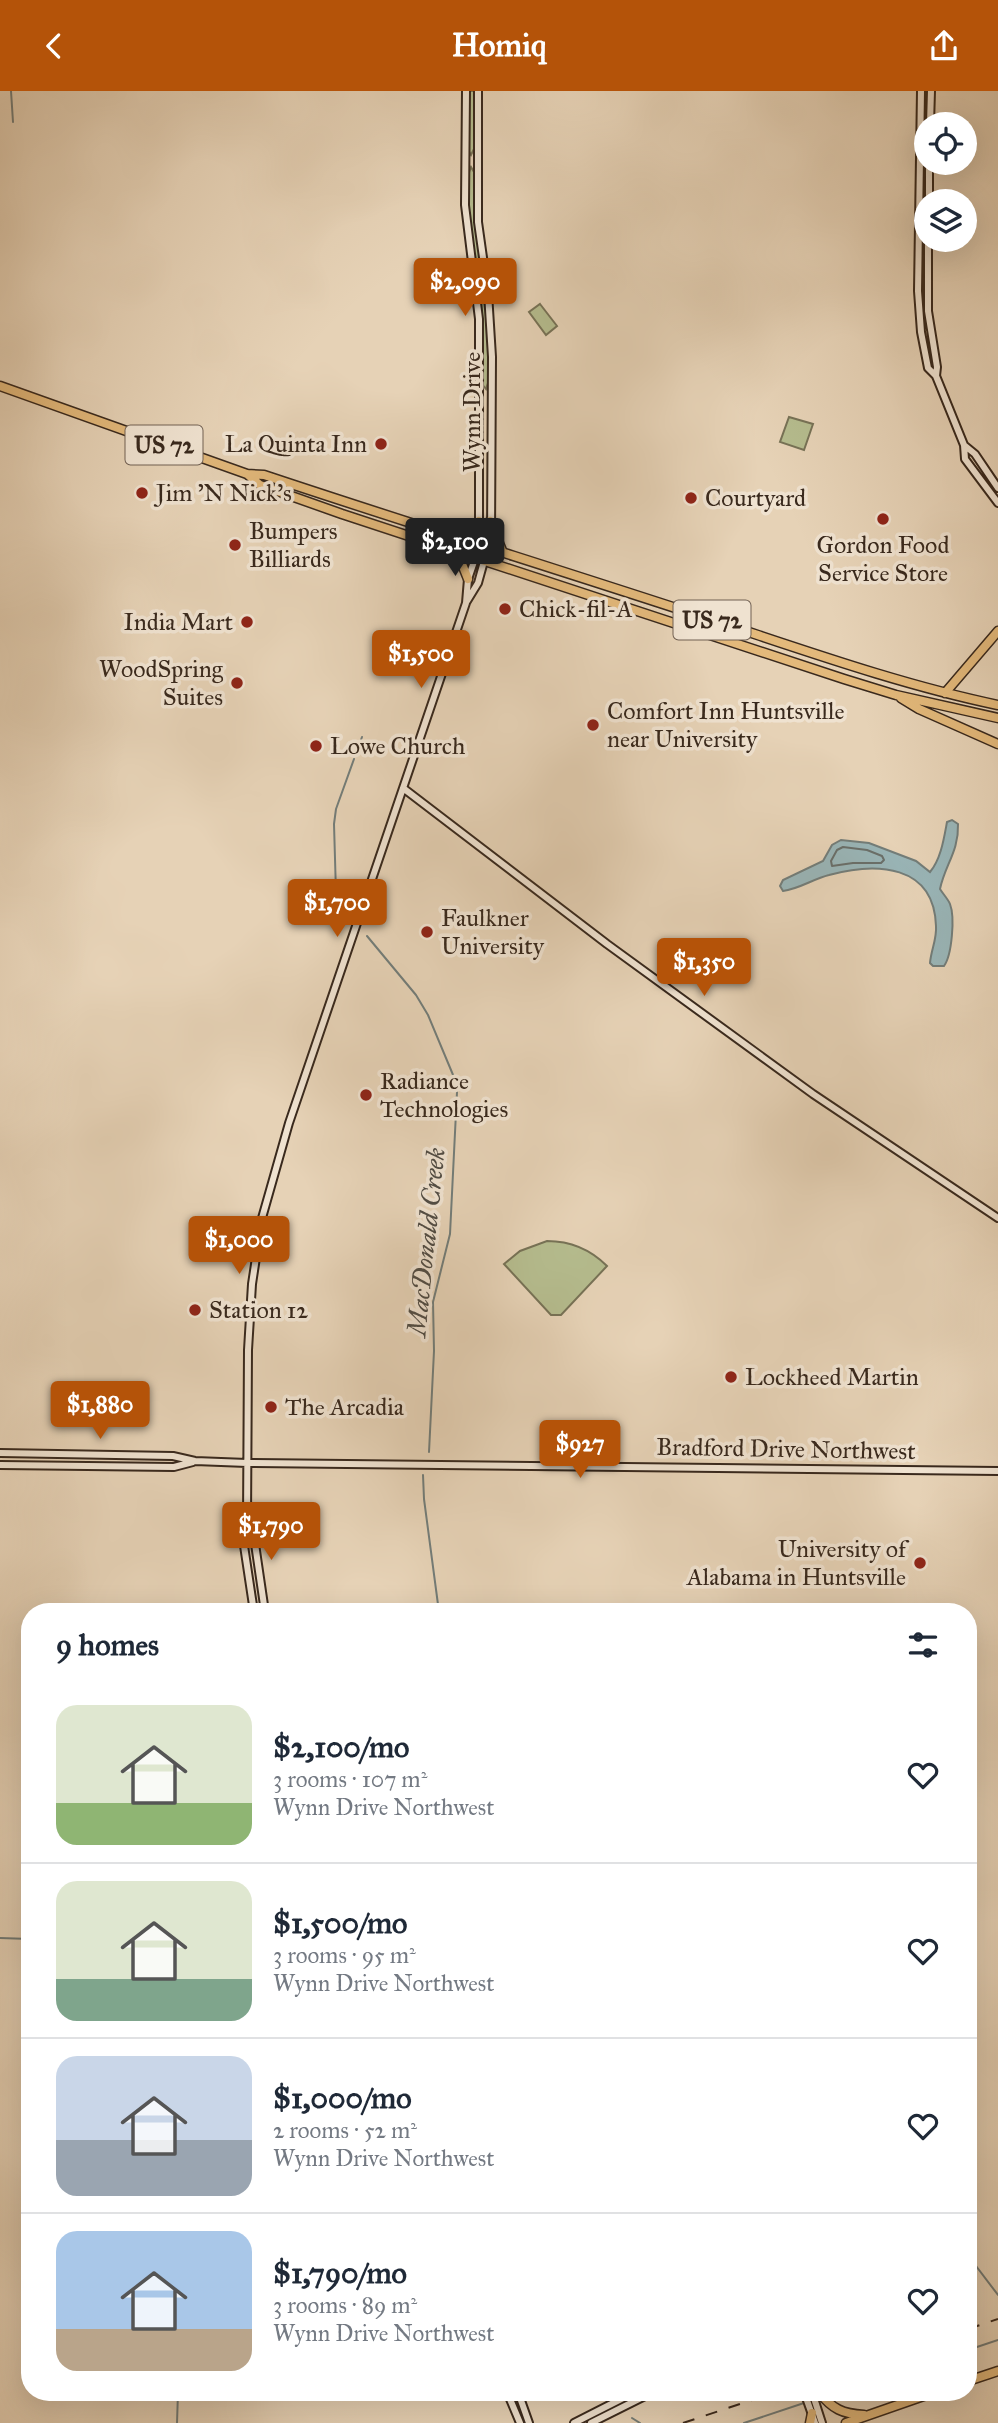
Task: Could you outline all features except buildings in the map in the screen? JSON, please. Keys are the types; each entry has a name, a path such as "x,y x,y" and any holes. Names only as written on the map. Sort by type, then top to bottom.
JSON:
{"highway":[{"name":"US 72","path":"0,386 247,474 264,475 479,547 945,693 998,705"},
{"name":"US 72","path":"247,474 260,485 475,559 896,695 998,717"},
{"path":"461,541 472,533 480,521"},
{"path":"490,521 503,553"},
{"path":"453,551 468,579"},
{"path":"945,693 998,631"},
{"path":"896,695 919,709 998,744"},
{"path":"977,2378 998,2371"},
{"path":"827,2401 841,2412 871,2415"},
{"path":"846,2423 910,2401"},
{"path":"812,2423 815,2412"}],"street":[{"name":"Wynn Drive","path":"466,91 465,205 479,319 480,521 479,547 468,579 466,603"},
{"name":"Wynn Drive","path":"466,603 478,583 489,549 490,521 492,357 488,293 478,222 478,91"},
{"path":"921,91 918,291 921,332 929,367 936,376 964,445 965,459 998,503"},
{"path":"930,112 931,91"},
{"path":"928,252 928,311 936,376"},
{"path":"964,445 975,454 998,488"},
{"path":"253,1603 243,1539 247,1521 251,1298 262,1218 289,1123 466,603"},
{"path":"403,788 607,944 813,1094 998,1218"},
{"name":"Bradford Drive Northwest","path":"0,1454 173,1456 195,1461 247,1463 998,1471"},
{"name":"Bradford Drive Northwest","path":"0,1465 174,1467 195,1461"},
{"path":"247,1521 254,1537 264,1603"},
{"path":"511,2401 520,2422"},
{"path":"521,2401 529,2421"},
{"path":"574,2423 617,2401"},
{"path":"591,2423 635,2401"},
{"path":"809,2401 822,2423"},
{"path":"813,2401 815,2412"}],"green space":[{"path":"469,91 475,91 474,149 471,155 468,150"},
{"path":"471,167 474,172 476,229 483,279 480,285 476,279 468,205 467,189"},
{"path":"481,297 485,304 488,325 486,389 482,384"},
{"path":"540,304 557,326 546,335 529,312"},
{"path":"789,417 813,424 804,450 780,442"},
{"path":"547,1241 580,1247 607,1266 561,1315 551,1315 504,1264 520,1251"}],"water":[{"path":"952,820 958,824 958,834 940,889 950,904 952,918 951,945 944,966 933,966 930,963 936,931 933,905 925,890 914,879 899,872 865,869 829,875 789,890 783,891 780,886 783,880 823,861 832,845 841,840 869,843 916,861 930,872 939,855 947,822"}],"waterway":[{"path":"11,91 13,122"},
{"name":"MacDonald Creek","path":"357,751 362,737"},
{"name":"MacDonald Creek","path":"348,915 336,893 334,824 336,809 354,759"},
{"name":"MacDonald Creek","path":"367,936 416,995 428,1015 456,1082 450,1234 433,1302 434,1351 429,1452"},
{"name":"MacDonald Creek","path":"423,1475 438,1603"},
{"path":"0,1938 21,1939"},
{"name":"MacDonald Creek","path":"977,2267 998,2295"},
{"path":"977,2347 998,2340"},
{"path":"177,2423 178,2401"},
{"path":"744,2423 810,2401"},
{"path":"632,2418 640,2423"}],"railway":[{"path":"977,2326 998,2319"},
{"path":"683,2423 749,2401"}],"place":[{"name":"La Quinta Inn","path":"381,444"},
{"name":"Jim 'N Nick's","path":"142,493"},
{"name":"Courtyard","path":"691,498"},
{"name":"Gordon Food Service Store","path":"883,519"},
{"name":"Bumpers Billiards","path":"235,545"},
{"name":"Chick-fil-A","path":"505,609"},
{"name":"India Mart","path":"247,622"},
{"name":"WoodSpring Suites","path":"237,683"},
{"name":"Comfort Inn Huntsville near University","path":"593,725"},
{"name":"Lowe Church","path":"316,746"},
{"name":"Faulkner University","path":"427,932"},
{"name":"Radiance Technologies","path":"366,1095"},
{"name":"Station 12","path":"195,1310"},
{"name":"Lockheed Martin","path":"731,1377"},
{"name":"The Arcadia","path":"271,1407"},
{"name":"University of Alabama in Huntsville","path":"920,1563"}]}
